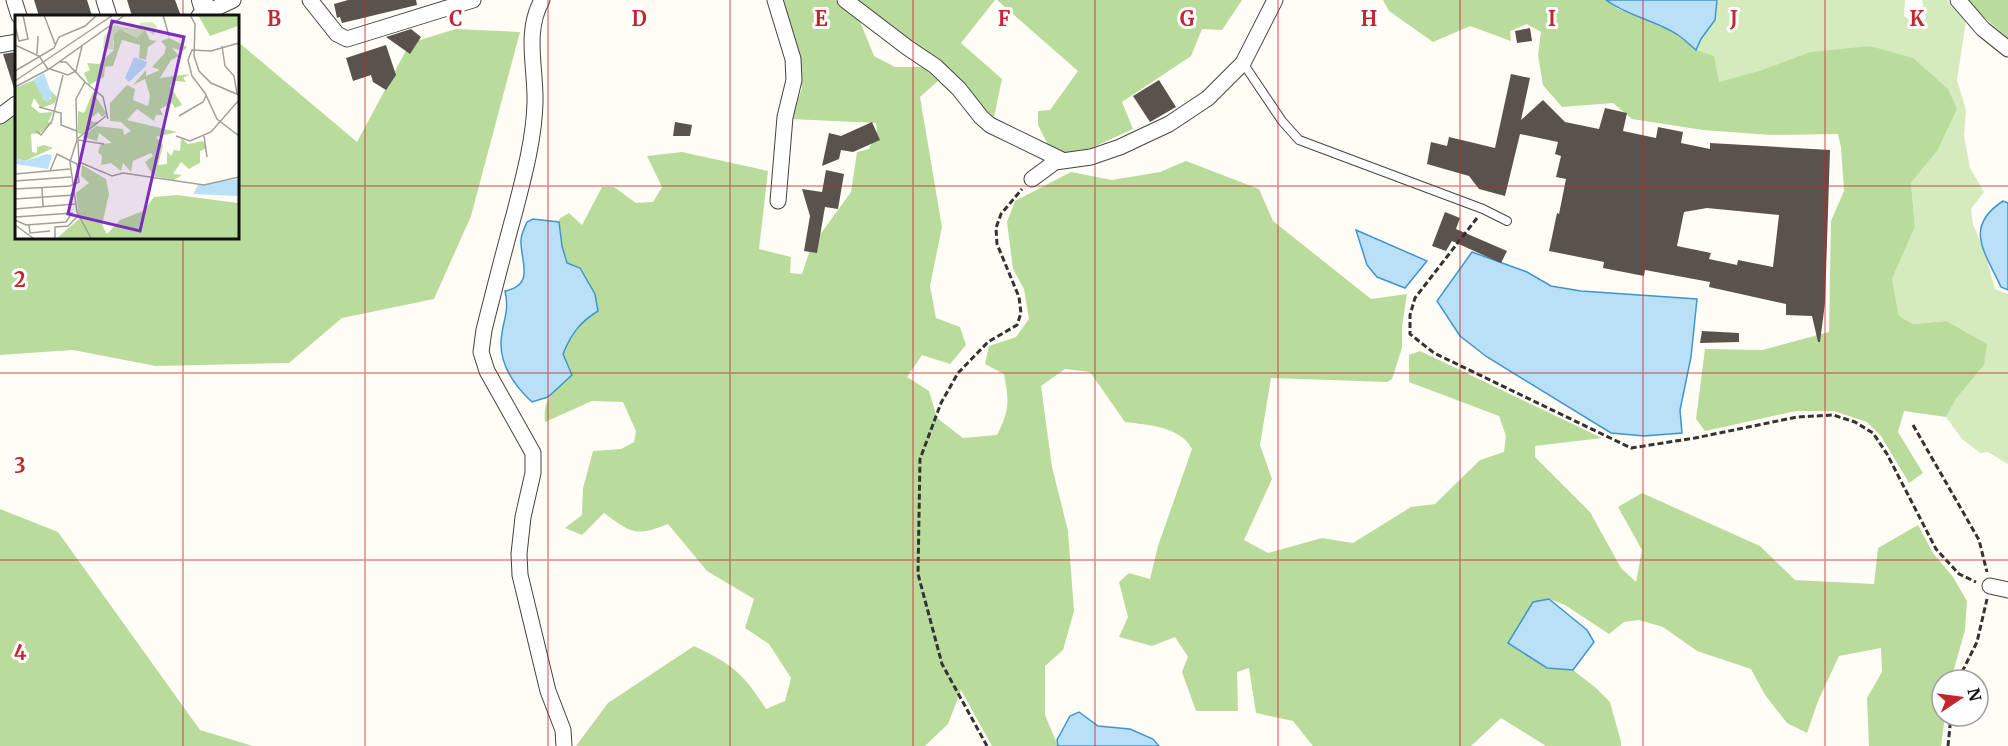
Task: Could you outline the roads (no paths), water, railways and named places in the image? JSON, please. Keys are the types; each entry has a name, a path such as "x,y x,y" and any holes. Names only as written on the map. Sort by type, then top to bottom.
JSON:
{"street":[{"path":"14,0 19,15"},
{"path":"104,0 109,15"},
{"path":"202,10 233,0"},
{"path":"309,0 337,34 347,39 473,0"},
{"path":"542,0 532,33 536,101 534,122 522,181 484,330 481,352 487,371 533,453 532,473 521,535 520,575 548,691 563,730 564,746"},
{"path":"775,0 792,59 794,80 785,117 777,201"},
{"path":"845,0 935,66 959,89 990,125 1062,160"},
{"path":"1032,180 1055,162 1091,157 1120,147 1169,124 1208,98 1244,63 1275,0"},
{"path":"1958,0 1983,29 2008,49"},
{"path":"0,45 15,42"},
{"path":"0,99 15,104"},
{"path":"0,116 15,105"},
{"path":"1990,586 2008,590"}],"lane":[{"path":"1244,63 1282,121 1299,140 1483,209 1507,221"}],"water":[{"path":"1606,0 1717,0 1715,20 1696,50 1669,30"},
{"path":"2003,201 2008,203 2008,290 2001,287 1981,241 1984,220"},
{"path":"533,219 559,222 567,263 580,268 595,294 598,311 577,329 563,354 572,375 548,397 532,402 510,375 503,359 501,342 506,311 505,291 515,288 523,278 521,238 527,222"},
{"path":"1356,230 1427,261 1405,288 1377,277 1367,265"},
{"path":"1472,252 1527,272 1551,286 1581,291 1697,299 1691,357 1680,410 1682,433 1644,436 1611,433 1487,357 1460,336 1437,301"},
{"path":"1549,599 1587,630 1594,642 1573,670 1547,668 1508,643 1533,602"},
{"path":"1079,712 1098,726 1130,729 1153,739 1159,746 1058,746 1057,740 1070,716"}]}
